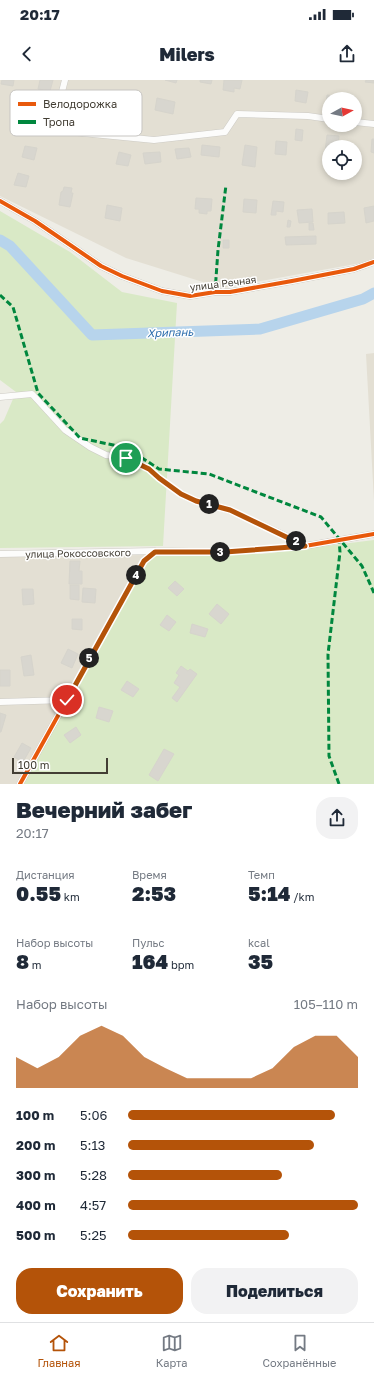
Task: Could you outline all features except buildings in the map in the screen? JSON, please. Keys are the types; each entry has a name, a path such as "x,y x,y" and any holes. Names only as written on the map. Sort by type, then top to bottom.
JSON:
{"street":[{"path":"62,90 65,80"},
{"path":"113,136 154,140 225,132 237,114 308,116 322,118"},
{"path":"362,123 374,124"},
{"name":"улица Речная","path":"0,201 35,221 101,266 122,276 162,291 190,296 230,292 292,281 354,269 374,262"},
{"path":"0,397 32,394 65,430 90,448 106,455 126,458 149,469 181,494 196,501 230,510 305,546"},
{"name":"улица Рокоссовского","path":"0,554 225,552 305,546 374,534"},
{"path":"20,784 144,561 155,552"},
{"path":"0,702 67,700"}],"shaded area":[{"path":"0,80 374,80 374,258 361,263 222,288 126,258 0,196"},
{"path":"374,353 374,501 366,354"},
{"path":"145,555 64,697 0,699 0,557"},
{"path":"61,703 16,784 0,784 0,705"}],"green space":[{"path":"0,211 70,252 122,292 177,303 163,546 0,548 0,424 4,420 16,392 0,380"},
{"path":"374,540 374,784 23,784 146,562 158,554 262,554"}],"waterway":[{"name":"Хрипань","path":"0,240 10,246 92,335 260,329 363,299 374,293"}],"marked path":[{"path":"215,292 218,250 226,185"},
{"path":"0,295 13,307 38,393 80,438 127,448 159,469 209,474 321,517 362,566 374,593"},
{"path":"339,540 340,552 328,654 329,756 339,784"}],"cycle path":[{"path":"0,201 35,221 101,266 122,276 162,291 190,296 215,292 230,292 292,281 354,269 374,262"},
{"path":"20,784 144,561 155,551 225,552 305,546 374,534"}],"route":[{"path":"67,700 144,561 155,552 225,552 305,546 230,510 196,501 181,494 149,469 126,458"}]}
